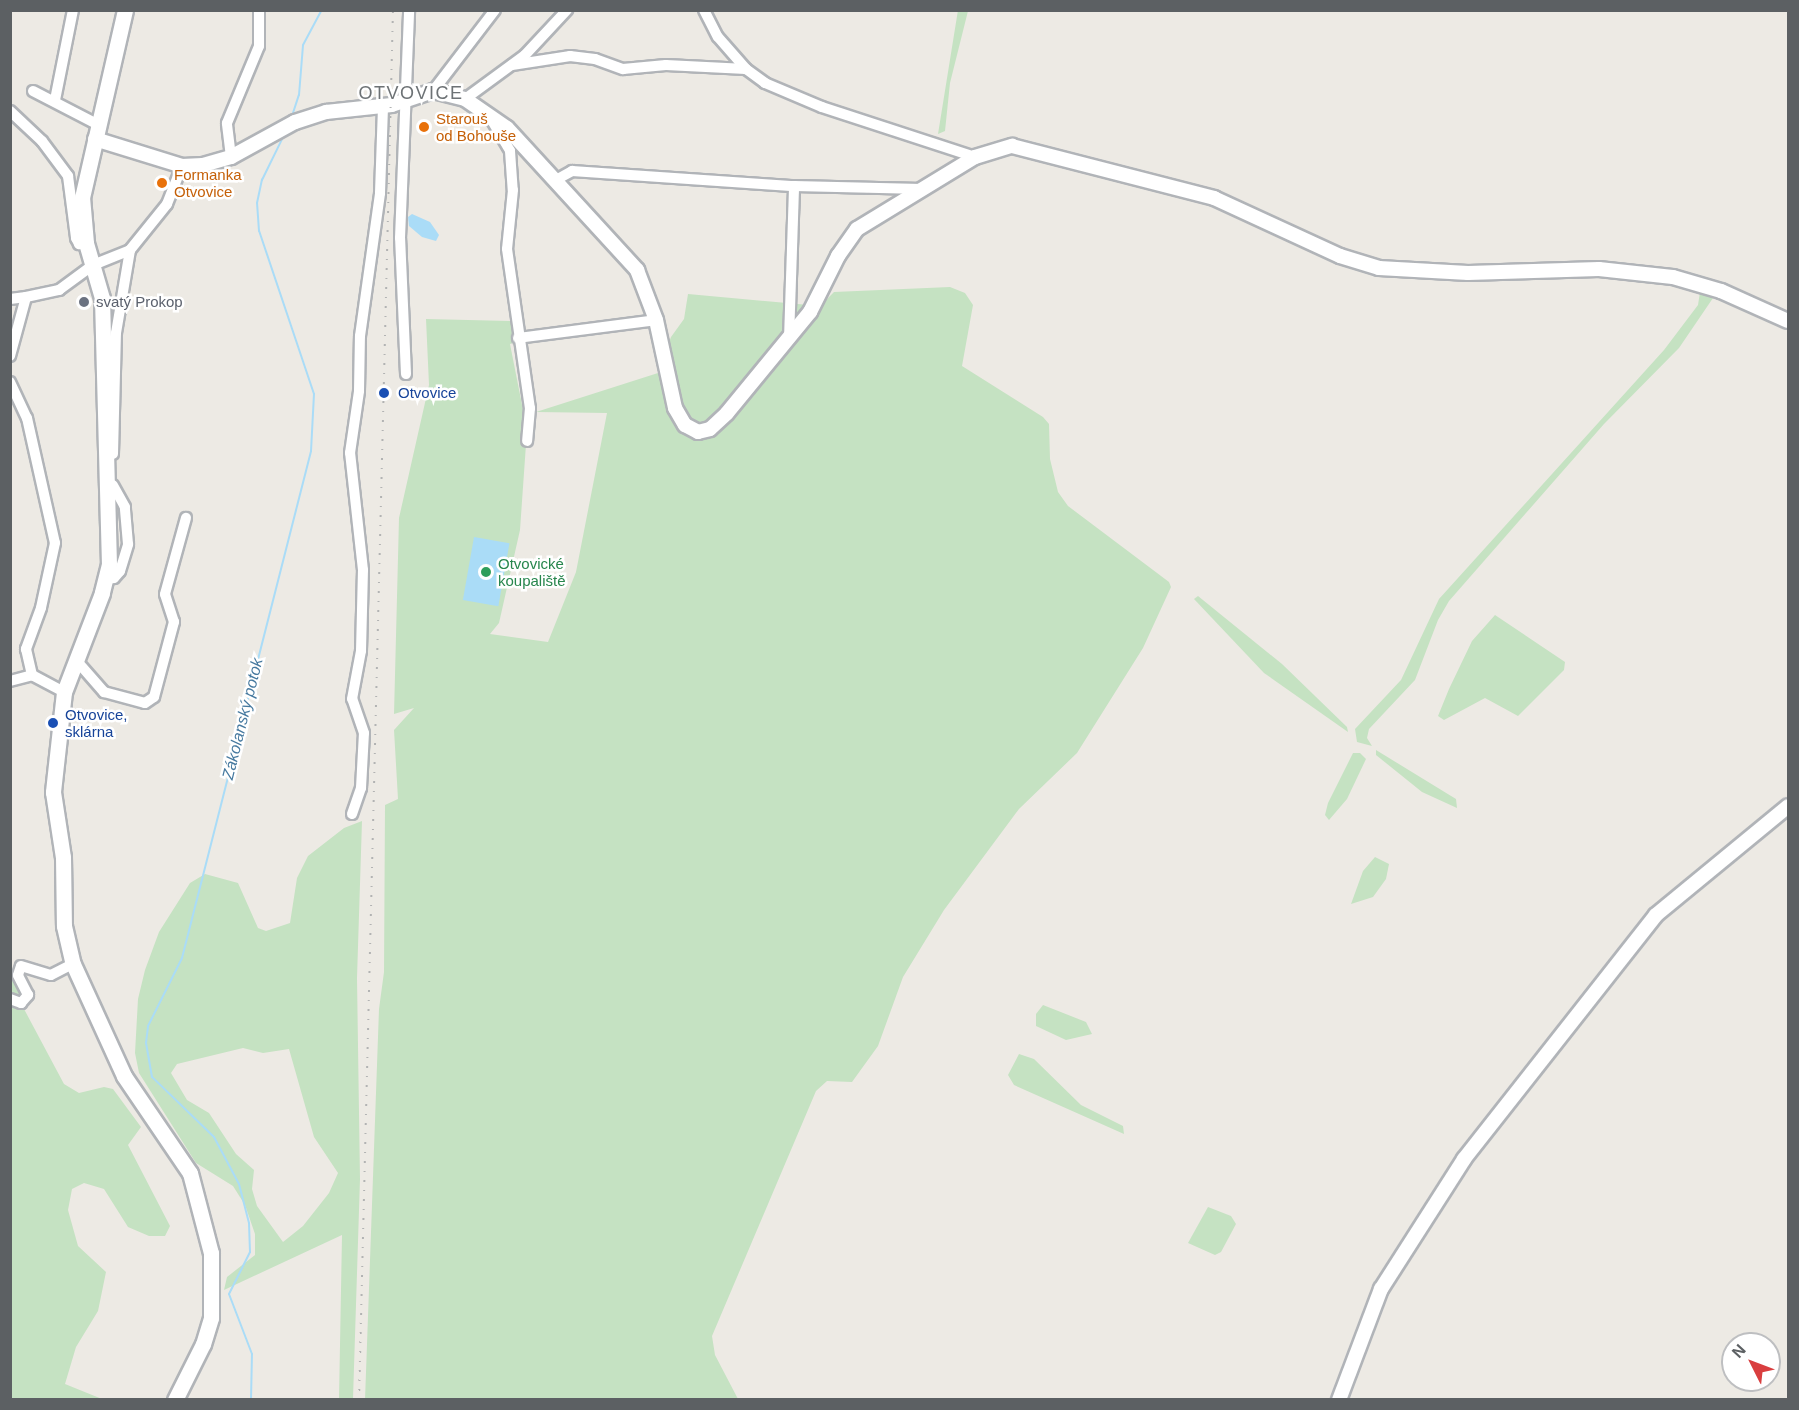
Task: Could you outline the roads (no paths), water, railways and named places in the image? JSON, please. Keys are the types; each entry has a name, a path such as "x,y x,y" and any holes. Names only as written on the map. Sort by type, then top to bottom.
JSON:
{"main road":[{"path":"125,10 97,132 82,185 86,243 102,298 110,488 110,547 106,579 64,692 53,792 63,857 64,926 73,964 124,1076 182,1158 204,1220 213,1277 211,1318 203,1344 175,1400"}],"street":[{"path":"55,100 73,10"},
{"path":"231,157 227,123 259,46 259,10"},
{"path":"406,374 400,238 403,101 409,10"},
{"path":"433,92 495,10"},
{"path":"465,99 512,65 567,10"},
{"path":"704,10 718,37 746,69 765,83 822,107 975,157"},
{"path":"512,65 570,56 595,59 622,69 666,65 746,69"},
{"path":"33,91 55,100 97,132 182,166 231,157 289,126 326,112 383,106 433,92 465,99 507,128 637,270 657,320 675,408 685,425 698,432 710,429 726,413 789,339 810,312 841,250 857,229 975,157 1012,146 1068,158 1214,198 1340,256 1378,268 1468,273 1599,269 1673,277 1721,291 1788,321"},
{"path":"352,814 361,788 364,733 352,699 361,651 363,570 350,453 358,391 360,336 380,193 383,106"},
{"path":"10,111 42,141 68,176 76,238 79,243 86,243"},
{"path":"489,116 510,152 513,190 507,249 518,338 530,408 527,441"},
{"path":"10,299 59,290 93,265 130,250 167,204 182,166"},
{"path":"554,181 572,171 794,186 922,189"},
{"path":"789,339 794,186"},
{"path":"110,488 116,333 130,250"},
{"path":"10,356 26,297"},
{"path":"518,338 657,320"},
{"path":"10,382 27,418 55,543 41,608 28,640 32,675"},
{"path":"76,660 104,692 145,703 154,697 174,622 165,594 186,518"},
{"path":"10,681 32,675 64,692"},
{"path":"1339,1400 1381,1289 1464,1159 1656,915 1788,806"},
{"path":"10,999 21,1003 28,995 18,975 21,966 51,975 73,964"}],"water":[{"path":"412,214 430,222 439,235 436,241 422,237 409,226 408,217"},
{"name":"Otvovické koupaliště","path":"474,537 509,543 498,606 463,600"}],"waterway":[{"name":"Zákolanský potok","path":"292,116 299,95 303,45 322,10"},
{"name":"Zákolanský potok","path":"251,1400 252,1354 229,1294 250,1252 249,1223 239,1184 214,1137 152,1077 146,1043 148,1026 182,958 311,451 314,394 259,231 257,203 262,180 284,135"}],"railway":[{"path":"359,1400 393,10"}],"place":[{"name":"Starouš od Bohouše","path":"424,127"},
{"name":"Formanka Otvovice","path":"162,183"},
{"name":"svatý Prokop","path":"84,302"},
{"name":"Otvovice","path":"384,393"},
{"name":"Otvovické koupaliště","path":"486,572"},
{"name":"Otvovice, sklárna","path":"53,723"}],"district":[{"name":"OTVOVICE","path":"411,93"}]}
